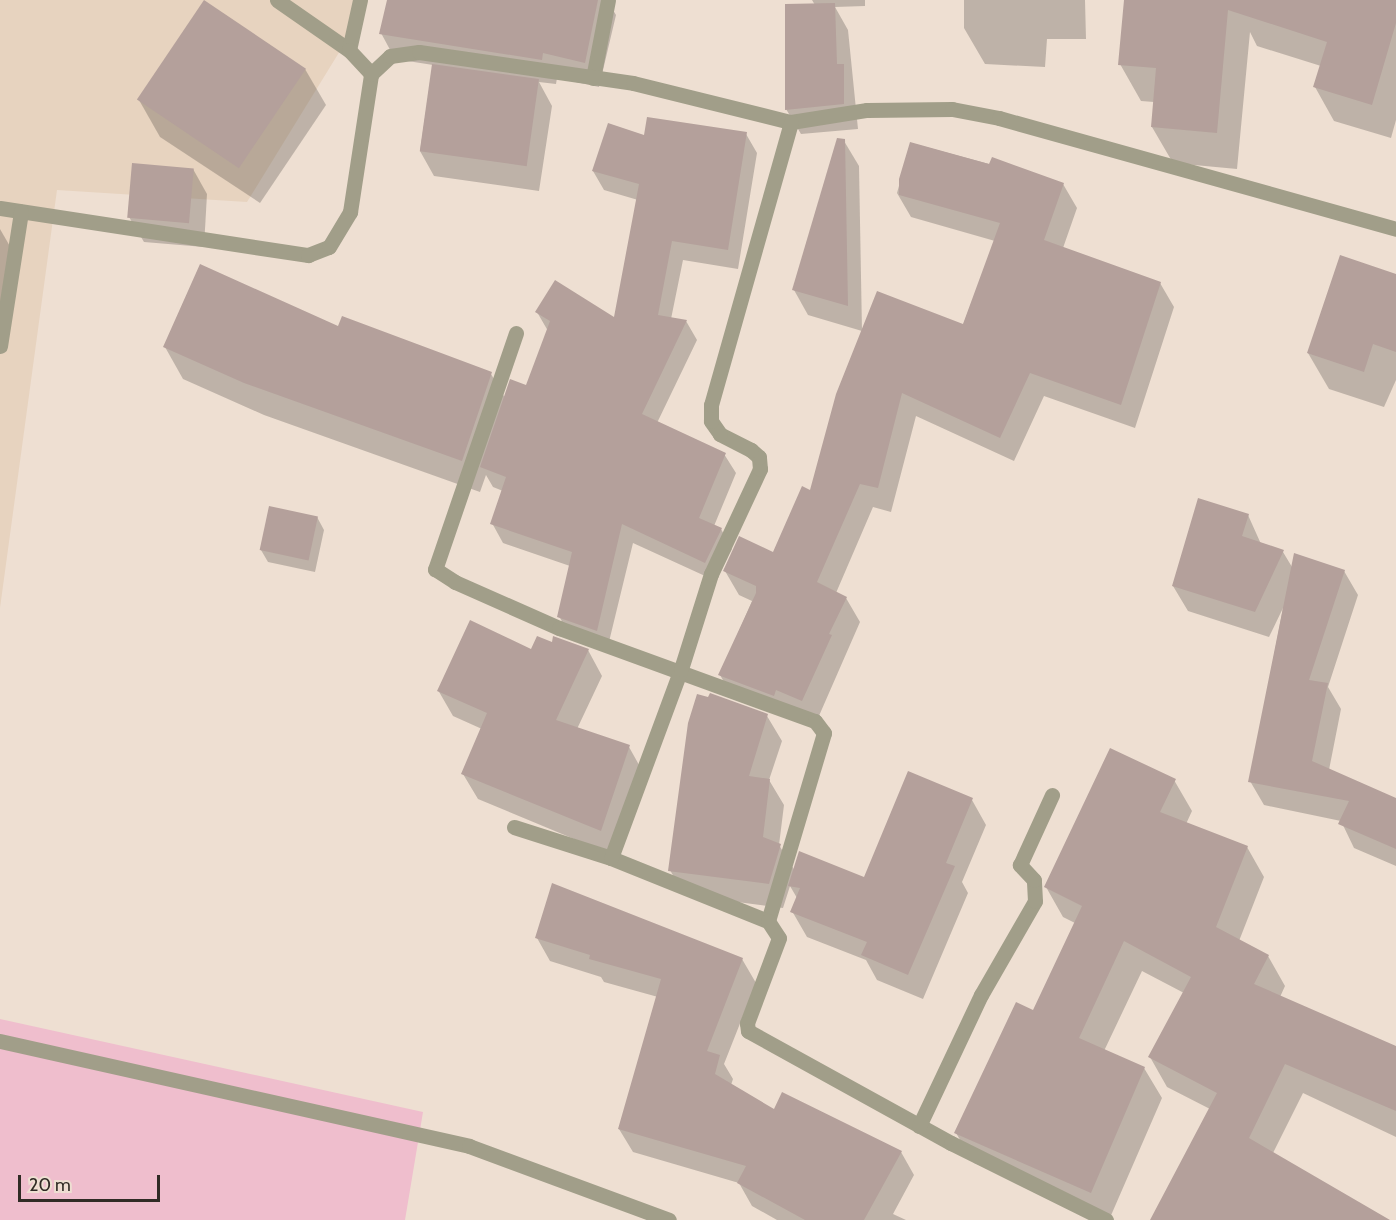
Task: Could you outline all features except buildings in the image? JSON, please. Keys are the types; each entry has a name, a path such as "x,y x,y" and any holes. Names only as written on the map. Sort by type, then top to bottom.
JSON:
{"street":[{"path":"277,0 349,50 371,74"},
{"path":"349,50 360,0"},
{"path":"592,78 608,0"},
{"path":"0,208 308,255 329,247 350,212 371,74 390,56 419,52 633,83 791,122 900,108 952,110 999,118 1396,230"},
{"path":"611,858 681,669 711,574 760,470 759,458 751,450 720,434 711,421 711,405 791,122"},
{"path":"0,346 21,212"},
{"path":"516,333 435,569 455,582 559,628 681,669 815,721 824,733 768,921"},
{"path":"919,1126 981,995 1035,901 1034,880 1020,864 1052,795"},
{"path":"513,827 611,858 768,921 779,939 747,1023 748,1031 919,1126 1106,1220"},
{"path":"0,1041 470,1146 669,1220"}],"shaded area":[{"path":"0,0 357,0 351,33 247,202 57,190 0,608"},
{"path":"0,1019 423,1112 405,1220 0,1220"}]}
